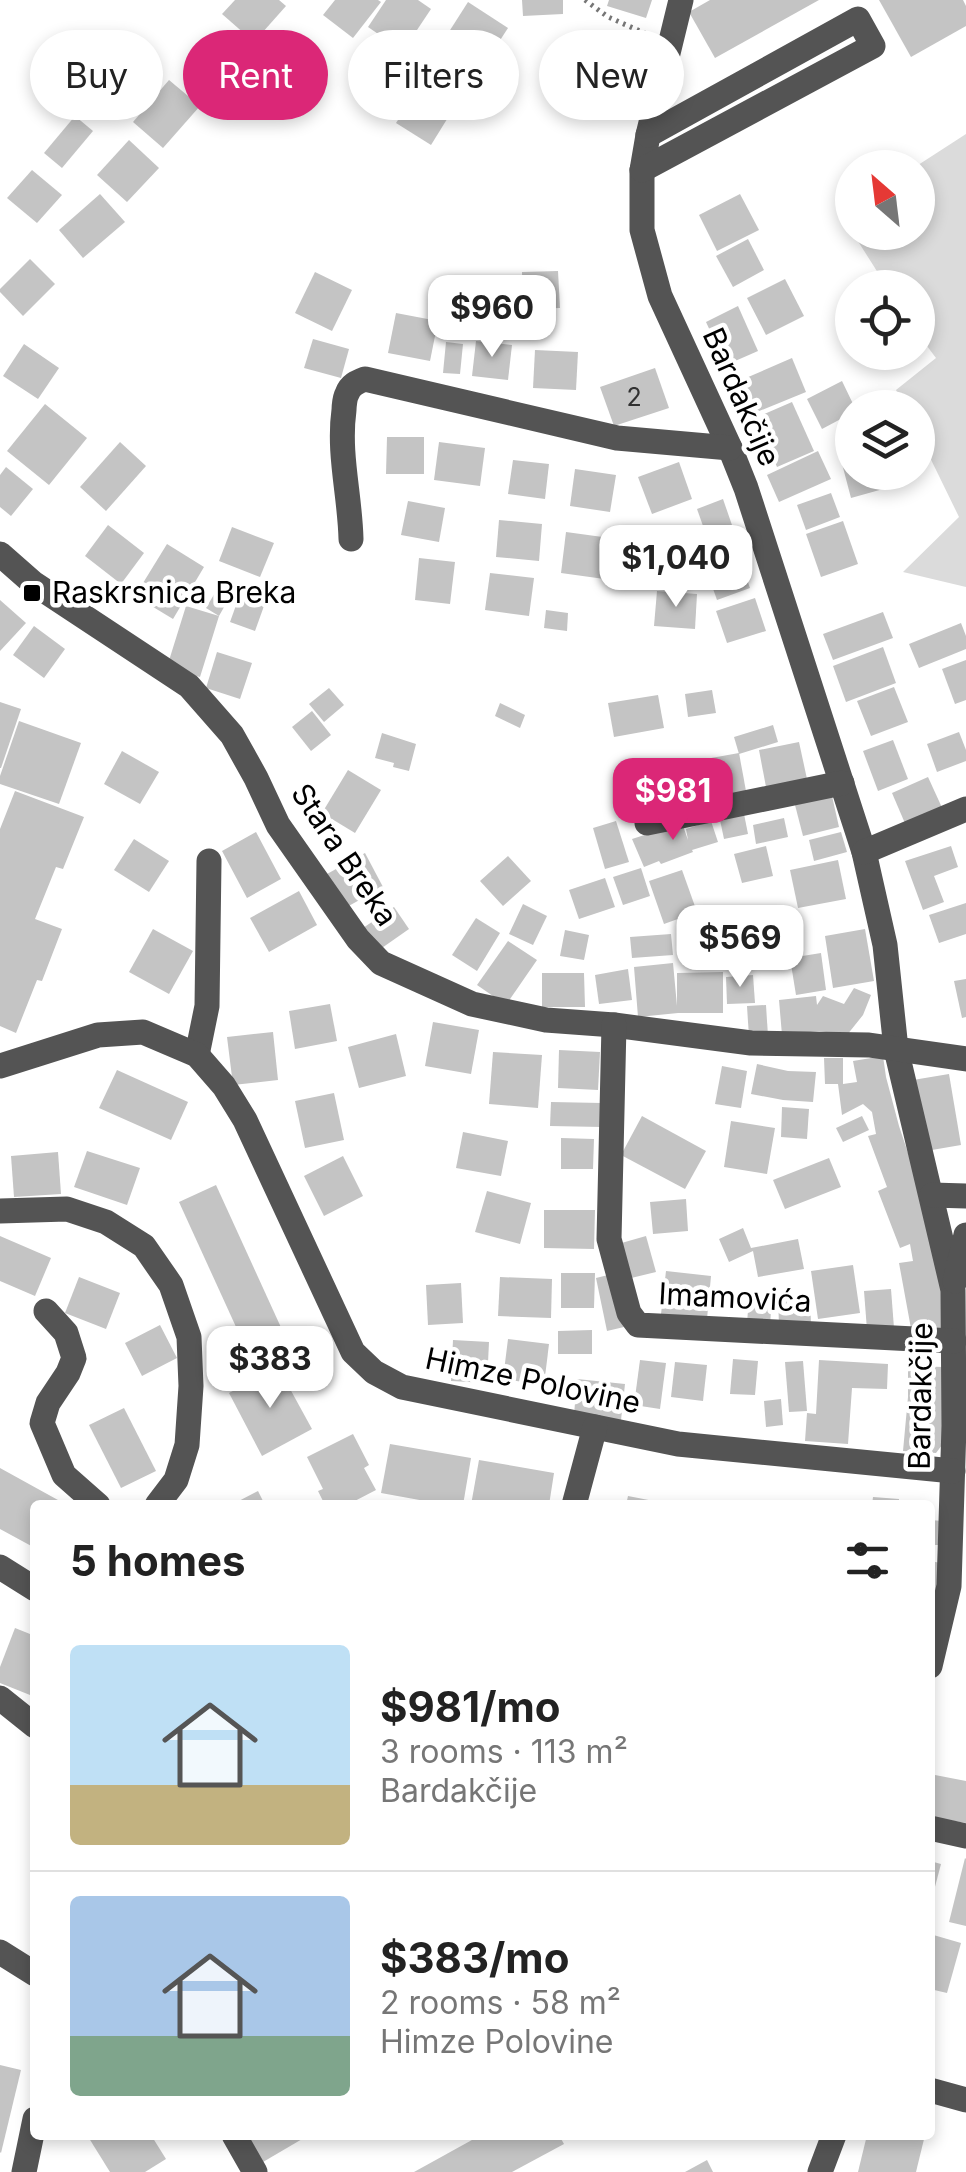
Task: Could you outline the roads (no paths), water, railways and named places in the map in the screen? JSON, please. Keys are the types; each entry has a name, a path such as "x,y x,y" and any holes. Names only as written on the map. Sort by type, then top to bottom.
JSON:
{"street":[{"name":"Bardakčije","path":"682,0 648,135 642,170 642,230 660,296 746,488 864,852 885,945 896,1048 958,1299"},
{"path":"642,170 873,46 858,19 648,135"},
{"path":"351,539 342,426 346,393 365,379 617,438 730,448"},
{"name":"Stara Breka","path":"0,554 33,584 189,686 232,736 278,825 358,940 380,964 472,1004 546,1020 751,1042 896,1048"},
{"path":"647,823 842,783"},
{"path":"864,852 966,808"},
{"path":"197,1055 207,1006 209,861"},
{"name":"Imamovića","path":"614,1025 608,1239 628,1313 638,1325 954,1341"},
{"name":"Himze Polovine","path":"0,1066 98,1035 143,1032 197,1055 224,1086 245,1120 353,1352 374,1372 402,1387 678,1444 953,1471"},
{"path":"896,1048 966,1059"},
{"path":"932,1196 966,1196"},
{"path":"0,1211 67,1210 106,1222 144,1246 171,1286 188,1336 192,1386 188,1445 176,1480 161,1500"},
{"name":"Bardakčije","path":"935,1645 949,1586 954,1341 966,1235"},
{"path":"46,1311 66,1333 74,1358 48,1403 42,1423 64,1475 92,1500"},
{"path":"575,1500 595,1427"},
{"path":"0,1568 30,1586"},
{"path":"0,1698 30,1722"},
{"path":"935,1829 966,1836"},
{"path":"0,1952 30,1971"},
{"path":"935,2091 966,2100"},
{"path":"24,2172 31,2140"},
{"path":"237,2140 256,2172"},
{"path":"820,2172 832,2140"}],"place":[{"name":"Raskrsnica Breka","path":"32,593"}]}
